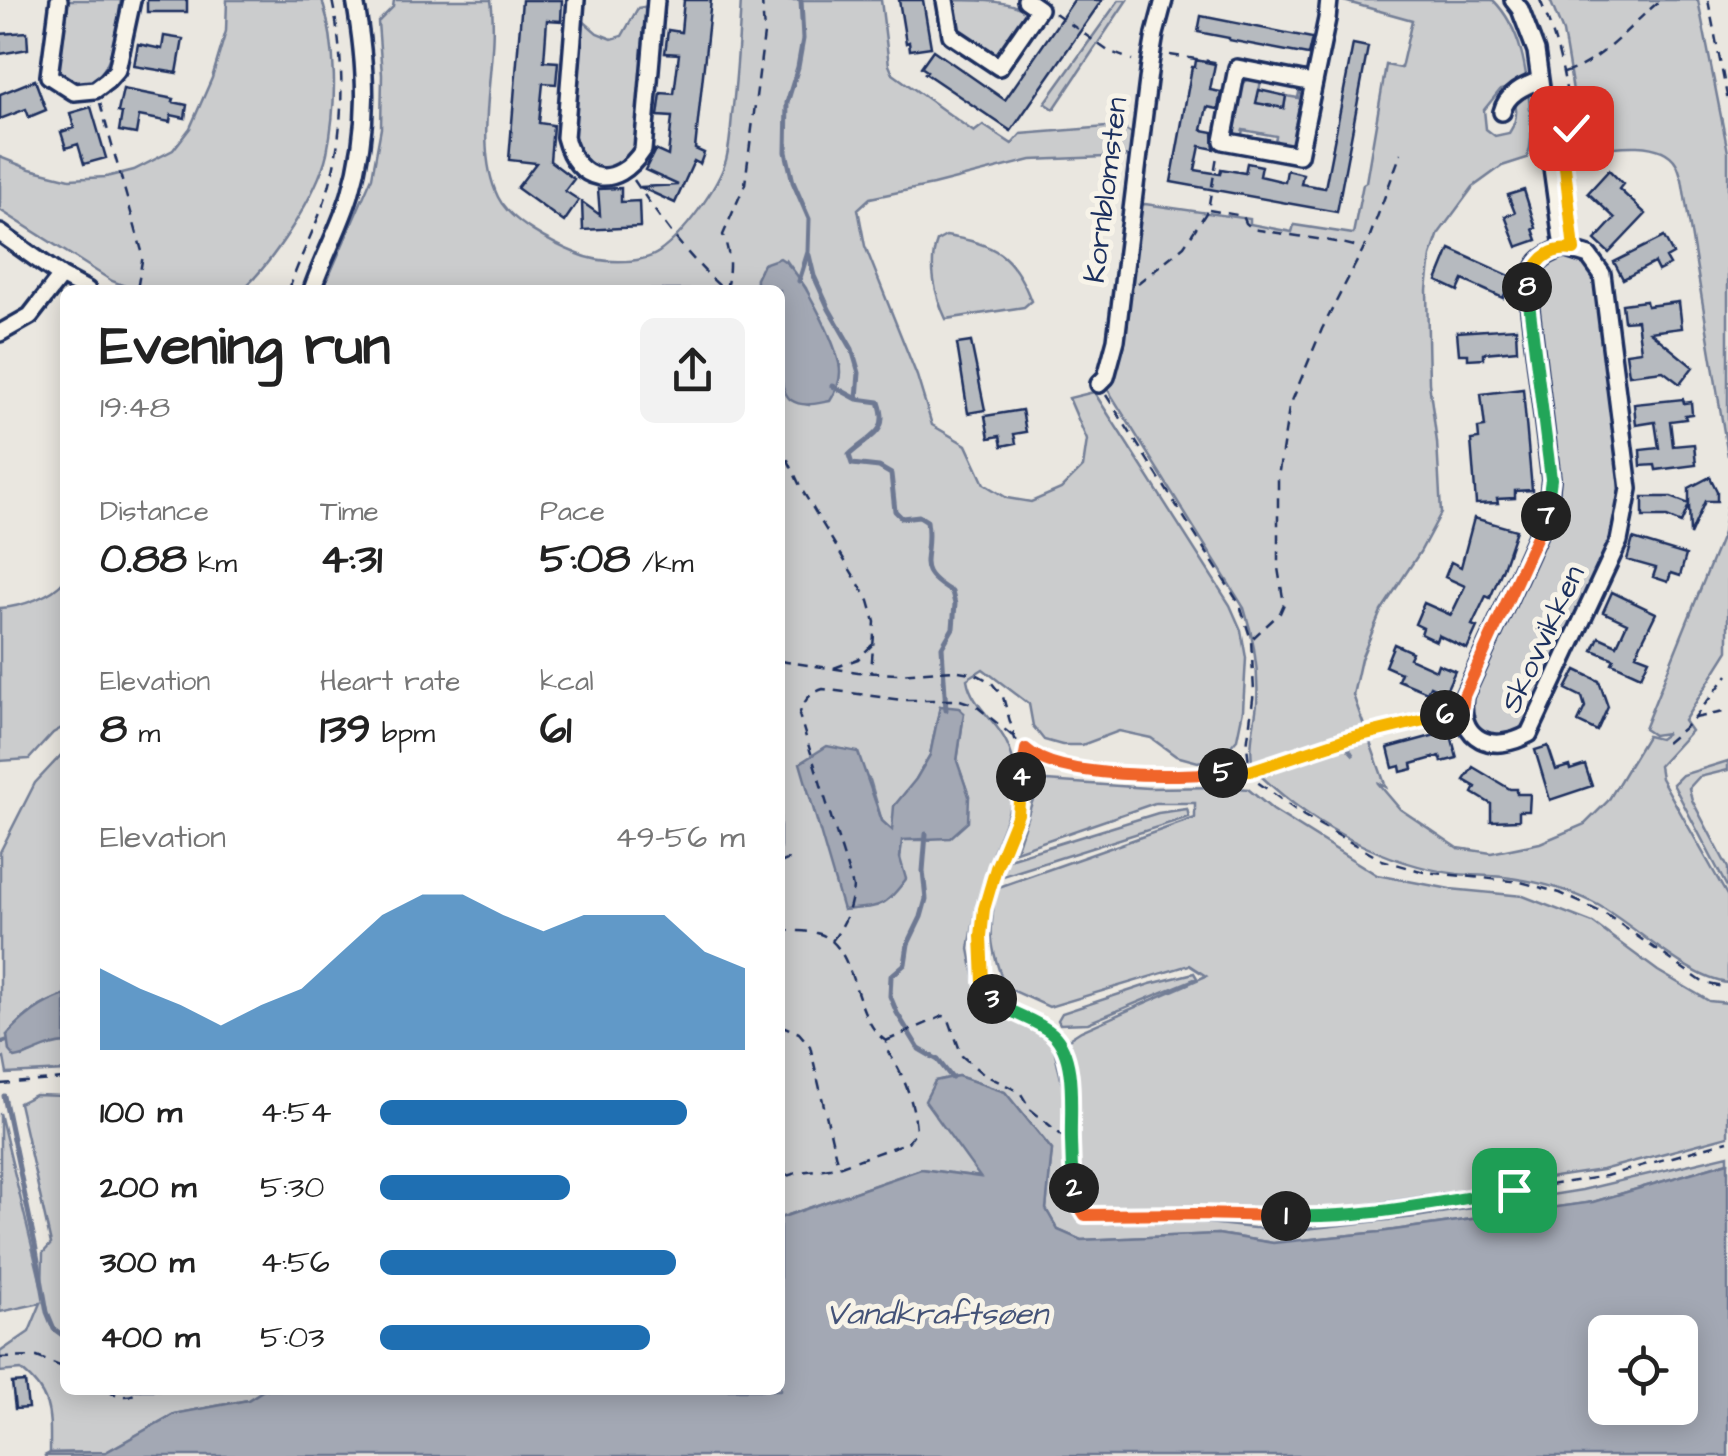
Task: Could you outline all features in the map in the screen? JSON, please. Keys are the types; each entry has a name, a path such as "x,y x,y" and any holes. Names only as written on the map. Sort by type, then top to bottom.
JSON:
{"street":[{"path":"58,0 49,76 74,92 95,90 117,70 132,0"},
{"path":"314,285 350,196 365,128 364,52 355,0"},
{"path":"576,0 565,137 576,164 590,174 606,176 626,170 643,150 656,0"},
{"path":"945,0 950,35 1000,67 1032,4"},
{"name":"Kornblomsten","path":"1099,384 1106,377 1112,358 1151,58 1164,0"},
{"path":"1313,83 1237,68 1223,141 1299,155 1313,83 1329,0"},
{"path":"1513,0 1520,8 1536,51 1563,248"},
{"path":"1502,112 1514,92 1540,80"},
{"path":"0,234 78,285"},
{"name":"Skovvikken","path":"1563,248 1590,256 1602,274 1629,489 1620,541 1529,734 1502,745 1483,742 1469,730 1462,711 1464,696 1547,514 1551,479 1527,286 1534,266 1543,256 1563,248"},
{"path":"0,333 30,316 61,276"}],"path":[{"path":"291,285 328,189 341,128 342,70 332,0"},
{"path":"726,285 731,263 723,235 745,184 764,34 762,0"},
{"path":"1540,0 1556,39 1571,128 1564,158"},
{"path":"1562,74 1581,68 1613,45 1661,0"},
{"path":"1708,0 1728,101"},
{"path":"1032,4 1055,13 1124,58 1237,68"},
{"path":"95,90 143,255 137,285"},
{"path":"1120,297 1184,246 1208,210 1223,141"},
{"path":"1251,640 1280,614 1284,604 1278,568 1278,477 1289,408 1322,329 1364,249 1400,153"},
{"path":"626,170 675,240 719,285"},
{"path":"1208,210 1243,216 1252,229 1364,249"},
{"path":"1099,384 1240,606 1251,640 1254,691 1248,746 1250,771 1256,781 1304,816 1382,860 1424,872 1521,882 1560,894 1606,915 1704,983 1728,988"},
{"path":"785,454 869,601 875,622 871,673"},
{"path":"833,668 858,659 873,644"},
{"path":"785,662 871,673 953,670 976,674 991,682 1002,697 1015,739"},
{"path":"1666,743 1695,718 1728,675"},
{"path":"832,942 844,926 853,887 799,715 804,700 812,692 823,689 901,700 956,700 975,705 1031,754 1058,764 1169,776 1250,771 1349,738 1462,711"},
{"path":"1695,718 1728,711"},
{"path":"1026,749 1018,814 984,909 983,982 993,1000 1006,1011 1032,1019 1062,1045 1071,1094 1074,1198 1085,1215 1310,1217 1393,1210 1606,1176 1728,1141"},
{"path":"785,861 792,858"},
{"path":"785,930 819,933 840,951 870,1026 886,1040 886,1052 896,1064 915,1113 916,1131 908,1142 838,1168 785,1176"},
{"path":"886,1040 943,1016 951,1022 962,1056 983,1074 1020,1092 1030,1109 1070,1143"},
{"path":"785,1027 799,1033 810,1046 838,1168"},
{"path":"0,1084 60,1079"},
{"path":"0,1358 37,1357 60,1366"}],"shaded area":[{"path":"66,0 121,0 110,57 95,80 84,84 67,80 57,66"},
{"path":"227,0 322,0 331,37 334,96 322,169 280,246 247,285 122,285 0,210 0,157 70,179 106,177 134,170 173,150 190,128 212,78 226,31"},
{"path":"394,0 491,0 486,126 490,175 498,197 512,215 533,231 568,250 596,259 630,261 659,252 689,223 716,184 729,143 741,0 881,0 893,74 974,132 983,125 1012,144 1021,134 1119,126 1132,134 1130,156 1031,160 870,198 858,209 865,246 917,376 932,425 966,445 984,484 1007,498 1031,502 1061,489 1083,467 1087,440 1069,398 1094,392 1230,605 1241,630 1246,658 1237,739 1223,755 1198,762 1176,756 1151,738 1119,731 1082,745 1044,740 1033,726 1029,704 983,669 967,679 974,698 1006,742 1015,773 1011,804 993,852 1002,861 1158,813 1187,809 1189,817 984,882 977,903 969,949 978,994 993,1014 1035,1024 1052,1039 1063,1088 1067,1199 1076,1216 1110,1223 1199,1222 1305,1229 1416,1217 1582,1190 1728,1155 1728,1162 1593,1202 1380,1232 1273,1243 1218,1234 1081,1240 1058,1230 1046,1209 1052,1150 1005,1092 958,1076 935,1081 981,1177 921,1169 785,1216 785,389 796,400 809,405 840,365 806,288 786,260 756,279 756,285 325,285 372,177 381,128 378,22 393,7","holes":["940,706 964,713 957,762 969,796 930,840 902,840 900,858 827,746 870,780 882,821 892,831 930,755"]},
{"path":"953,0 1006,4 1029,15 999,57 994,57 959,31"},
{"path":"1119,0 1127,0 1054,109 1045,103"},
{"path":"1340,0 1493,0 1511,24 1521,52 1531,135 1527,158 1502,166 1473,187 1439,233 1431,256 1427,290 1429,383 1441,513 1381,611 1361,659 1353,695 1386,787 1377,782 1400,809 1458,848 1491,853 1540,843 1585,824 1608,801 1647,736 1659,739 1667,733 1653,735 1644,729 1723,533 1728,500 1728,651 1684,721 1691,731 1659,766 1661,778 1728,897 1728,983 1696,972 1612,914 1577,895 1522,880 1430,869 1352,841 1305,812 1262,777 1262,771 1344,745 1354,756 1348,746 1356,743 1353,734 1253,767 1257,679 1244,608 1106,384 1135,207 1145,204 1250,219 1250,224 1292,232 1294,225 1353,234 1386,65 1401,68 1412,20","holes":["1509,88 1516,105 1514,122 1509,133 1495,136 1486,129 1484,110 1500,90"]},
{"path":"1550,0 1698,0 1728,152 1728,456 1678,167 1668,154 1643,146 1573,152 1579,126 1563,32"},
{"path":"649,6 635,148 619,167 596,167 582,157 574,143 581,19 597,33 612,39 622,36 638,8"},
{"path":"1251,78 1261,80 1257,103 1284,108 1286,96 1298,98 1300,87 1307,93 1295,148 1274,148 1276,136 1243,130 1240,141 1236,140 1243,83"},
{"path":"946,236 977,243 1000,254 1017,272 1031,301 1024,307 946,319 933,270 937,241"},
{"path":"1566,255 1584,263 1595,279 1619,482 1617,513 1612,534 1527,718 1514,732 1493,734 1480,728 1472,716 1474,691 1555,515 1559,494 1535,288 1541,268"},
{"path":"60,584 60,729 29,759 0,761 0,608 36,600"},
{"path":"60,756 60,997 33,1011 7,1035 23,1057 60,1043 60,1071 7,1074 4,1058 0,1059 0,852 35,783"},
{"path":"1728,761 1728,770 1699,777 1689,788 1728,868 1728,889 1673,784 1682,775"},
{"path":"1046,781 1248,789 1273,810 1377,875 1450,889 1523,896 1593,923 1658,971 1709,1001 1728,1003 1728,1136 1602,1170 1325,1211 1091,1208 1078,1170 1075,1074 1067,1040 1206,976 1189,965 1049,1007 1005,987 992,939 996,888 1195,818 1195,803 1155,803 1016,851 1037,787"},
{"path":"1194,973 1197,978 1088,1023 1060,1024 1058,1020 1062,1013"},
{"path":"35,1095 60,1096 60,1395 256,1395 248,1400 174,1414 106,1452 50,1453 48,1407 39,1388 21,1370 0,1372 0,1352 29,1332 41,1303 0,1312 0,1113 42,1288 43,1253 51,1244 19,1103"}],"water":[{"path":"780,258 788,265 823,322 840,368 830,401 800,404 785,393 785,285 756,285 763,264"},
{"path":"940,706 959,708 964,713 957,761 969,796 968,822 950,838 902,840 900,858 906,879 898,889 880,905 843,910 800,763 827,746 858,752 882,821 892,830 894,806 930,755"},
{"path":"60,997 60,1044 15,1058 9,1051 7,1035"},
{"name":"Vandkraftsøen","path":"958,1076 1005,1092 1052,1150 1046,1209 1058,1230 1081,1240 1218,1234 1273,1243 1380,1232 1593,1202 1728,1162 1728,1456 44,1456 106,1452 174,1414 248,1400 256,1395 785,1395 785,1216 921,1169 980,1177 925,1101 935,1081"}],"building":[{"path":"147,0 187,0 187,12 147,12"},
{"path":"522,0 562,0 561,21 547,20 544,61 558,62 556,84 543,83 539,123 553,125 550,161 574,179 565,191 579,200 564,222 517,188 536,163 509,160"},
{"path":"684,0 711,0 695,149 704,153 700,164 694,161 675,203 640,187 678,185 645,170 655,150 668,156 672,117 658,116 661,93 674,94 679,54 665,53 668,30 681,32"},
{"path":"899,0 923,0 931,47 910,50"},
{"path":"1074,0 1102,0 1011,131 921,67 933,50 1005,100"},
{"path":"1201,16 1312,38 1308,55 1198,32"},
{"path":"27,32 28,49 0,54 0,34"},
{"path":"164,36 183,39 177,73 134,66 138,44 162,49"},
{"path":"1353,44 1368,47 1337,212 1171,182 1196,60 1215,64 1210,90 1221,92 1218,109 1207,107 1202,130 1213,132 1214,149 1200,146 1195,170 1245,173 1247,163 1262,166 1260,176 1285,182 1287,170 1303,174 1301,184 1325,188"},
{"path":"35,80 46,110 29,117 26,109 0,119 0,94"},
{"path":"123,89 187,105 185,118 171,115 170,122 139,116 136,134 119,131"},
{"path":"1259,90 1286,96 1284,108 1256,103"},
{"path":"91,107 106,158 84,164 78,144 66,148 61,132 74,128 70,113"},
{"path":"1609,170 1623,184 1619,189 1646,214 1609,253 1595,240 1615,218 1588,193"},
{"path":"621,188 621,202 639,201 640,227 583,230 582,202 600,215 598,189"},
{"path":"1524,190 1537,240 1517,247 1505,216 1515,213 1508,195"},
{"path":"1664,237 1673,254 1666,258 1670,265 1658,271 1654,263 1623,279 1614,262"},
{"path":"1450,249 1512,277 1503,298 1463,280 1458,291 1437,281"},
{"path":"1646,301 1647,306 1679,302 1682,328 1650,332 1693,367 1680,384 1663,371 1629,375 1626,353 1641,351 1637,320 1624,321 1622,304"},
{"path":"1516,328 1517,350 1484,353 1484,358 1468,359 1468,354 1459,354 1457,332"},
{"path":"971,342 985,410 968,413 957,344"},
{"path":"1523,389 1532,490 1515,491 1515,498 1497,499 1498,503 1476,504 1471,440 1479,439 1478,428 1485,427 1481,394"},
{"path":"1683,399 1684,403 1691,402 1692,414 1670,421 1673,446 1694,444 1696,465 1656,470 1655,465 1641,466 1640,450 1659,448 1655,422 1636,425 1634,404"},
{"path":"1022,410 1026,432 1014,434 1016,443 1002,446 1000,436 989,438 985,416"},
{"path":"1710,477 1717,501 1705,501 1690,535 1689,505 1681,523 1667,517 1643,517 1643,497 1671,497 1689,504 1689,488"},
{"path":"1474,518 1516,530 1490,598 1486,596 1472,625 1477,627 1467,649 1438,635 1436,641 1421,634 1423,628 1415,624 1424,603 1451,615 1465,586 1445,577 1451,562 1461,567"},
{"path":"1633,539 1686,555 1680,576 1671,573 1668,582 1653,577 1656,568 1627,560"},
{"path":"1612,592 1656,613 1636,654 1649,659 1641,676 1593,650 1599,637 1617,645 1627,623 1603,612"},
{"path":"1394,644 1412,652 1409,658 1436,670 1438,664 1455,671 1445,693 1430,686 1427,692 1398,680 1401,673 1385,666"},
{"path":"1576,670 1599,681 1608,707 1597,731 1578,722 1585,707 1582,697 1566,689"},
{"path":"1450,731 1457,758 1442,762 1440,756 1412,764 1413,769 1401,772 1400,766 1393,768 1388,748"},
{"path":"1548,746 1556,770 1585,765 1592,786 1550,800 1535,750"},
{"path":"1473,767 1510,789 1517,789 1517,794 1530,794 1529,811 1519,811 1519,820 1491,821 1491,804 1473,793 1476,787 1464,780"},
{"path":"25,1382 28,1408 15,1409 12,1383"}],"waterway":[{"path":"799,281 808,252 809,219 793,182 786,152 787,103 803,39 801,0"},
{"path":"809,255 829,309 852,349 859,373 857,398"},
{"path":"833,386 857,399 879,402 880,428 849,455 852,464 879,467 891,474 895,511 902,518 919,516 927,521 927,569 952,592 953,628 942,647 946,710"},
{"path":"926,834 926,899 908,944 905,964 891,976 890,996 919,1049 938,1060 952,1078"},
{"path":"0,1043 6,1041"},
{"path":"4,1096 47,1312 60,1333"}],"route":[{"path":"1514,1190 1393,1210 1310,1217 1085,1215 1074,1198 1066,1052 1052,1033 1032,1019 1006,1011 986,991 981,936 996,868 1018,814 1026,749 1058,764 1111,772 1169,776 1250,771 1349,738 1462,711 1464,696 1547,514 1551,479 1527,286 1534,266 1543,256 1563,248 1574,250 1564,158 1571,128"}]}
